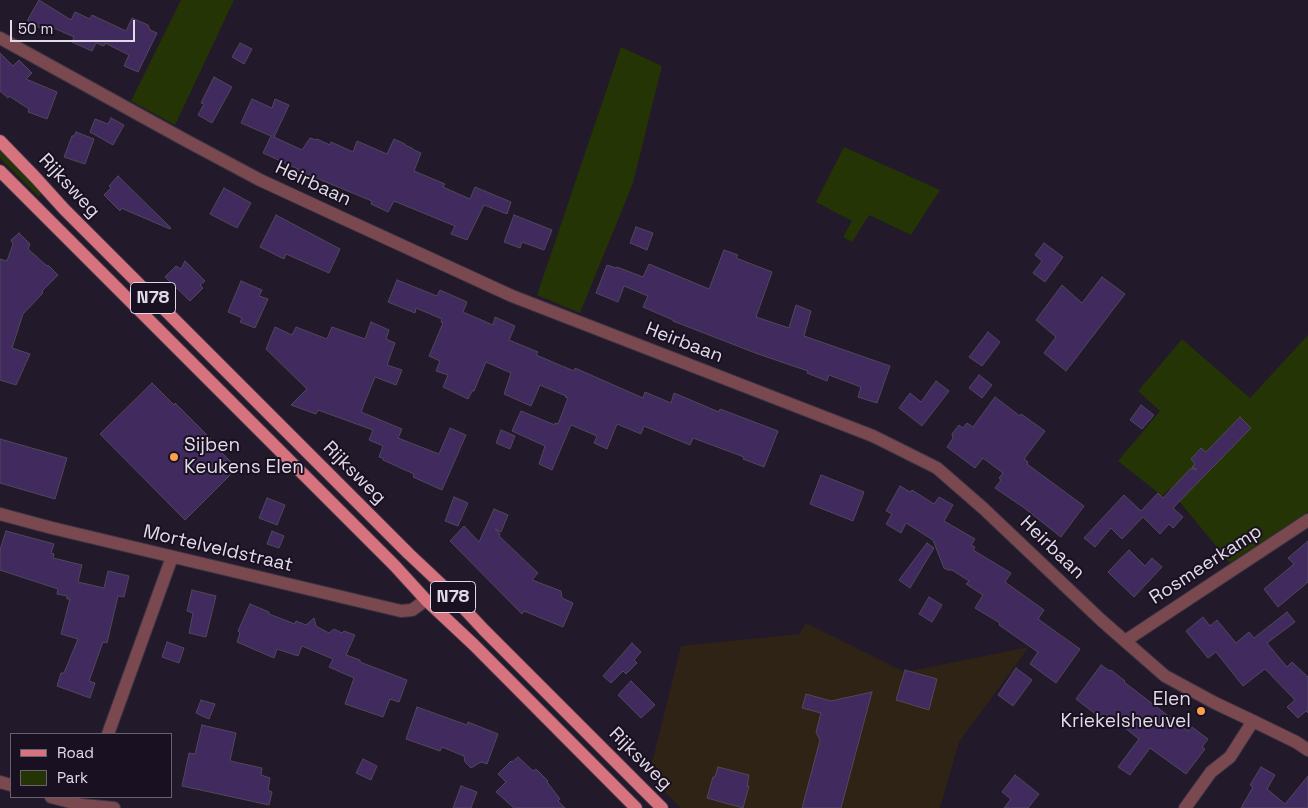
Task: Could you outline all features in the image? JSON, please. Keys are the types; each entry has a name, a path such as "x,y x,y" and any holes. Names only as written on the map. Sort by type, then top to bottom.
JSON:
{"main road":[{"name":"Rijksweg","path":"0,140 64,209 442,585 662,808"},
{"name":"Rijksweg","path":"0,170 426,600 474,645 636,808"}],"street":[{"name":"Heirbaan","path":"0,38 260,180 512,296 873,436 937,468 984,509 1094,614 1165,676 1215,703 1296,742 1308,750"},
{"name":"Mortelveldstraat","path":"0,514 401,611 412,610 426,600"},
{"name":"Rosmeerkamp","path":"1125,641 1308,520"},
{"path":"108,733 172,557"},
{"path":"1185,808 1211,772 1230,757 1253,721"},
{"path":"59,798 114,808"}],"shaded area":[{"path":"806,623 905,672 1029,647 959,742 940,808 681,808 650,777 645,768 653,759 681,646 799,634"}],"green space":[{"path":"181,0 234,0 175,125 131,101"},
{"path":"621,47 662,66 633,183 580,313 537,295"},
{"path":"0,147 23,170 41,193 39,197 0,158"},
{"path":"844,147 940,190 911,235 869,215 852,242 843,237 852,221 816,202"},
{"path":"1308,335 1308,512 1230,563 1169,489 1162,496 1118,461 1160,411 1138,391 1182,339 1250,398"}],"building":[{"path":"39,0 71,20 75,12 90,19 92,15 126,31 132,18 148,25 150,30 157,33 138,72 124,66 129,55 105,43 104,46 96,43 92,51 72,42 74,37 47,25 44,30 27,21"},
{"path":"240,43 252,49 244,64 232,57"},
{"path":"0,53 13,66 19,60 32,73 26,79 57,92 47,119 28,112 29,109 9,96 8,98 0,91"},
{"path":"214,77 232,87 212,123 198,115 204,104 201,103"},
{"path":"252,99 272,108 275,99 289,105 274,137 302,150 310,138 330,145 331,142 353,152 357,141 387,154 394,139 421,153 414,171 445,184 443,187 470,199 475,187 511,202 507,214 484,205 467,240 451,234 455,226 394,201 388,212 371,204 372,201 297,170 263,153 271,136 241,123"},
{"path":"111,118 124,125 113,145 90,132 95,119 108,124"},
{"path":"76,132 94,139 85,164 64,157 72,136"},
{"path":"118,176 170,229 121,208 120,211 104,195"},
{"path":"224,188 251,203 237,228 210,214"},
{"path":"276,215 340,249 329,273 286,254 284,259 260,247"},
{"path":"514,215 552,230 544,250 522,242 520,248 504,242"},
{"path":"636,227 653,233 647,250 630,243"},
{"path":"19,233 30,244 28,249 58,275 23,314 12,348 30,354 16,385 0,380 0,259 7,261 13,244 11,240"},
{"path":"1044,243 1063,257 1045,282 1033,273 1042,261 1035,255"},
{"path":"724,250 738,255 736,258 772,272 756,317 789,328 796,305 811,311 804,336 890,366 877,403 858,397 861,387 829,375 827,381 807,373 808,371 673,321 643,307 648,296 624,286 618,302 596,293 607,265 643,277 649,264 709,289"},
{"path":"185,261 205,281 200,285 203,288 190,301 165,277 176,266 181,269"},
{"path":"1102,277 1125,294 1066,371 1044,353 1056,337 1036,320 1062,285 1082,303"},
{"path":"397,280 437,296 440,290 467,302 463,312 493,325 495,317 515,326 509,340 538,352 536,355 574,371 575,368 643,398 645,392 671,403 674,393 719,412 720,409 778,431 764,467 743,459 744,457 693,438 690,445 644,426 641,434 617,424 607,449 594,443 597,436 571,425 552,470 539,464 545,446 512,431 521,411 555,425 555,423 558,424 568,398 540,385 531,406 504,394 511,373 486,362 474,391 472,391 468,399 443,387 448,375 436,371 440,361 429,356 443,323 441,322 442,319 416,308 415,313 388,302"},
{"path":"241,281 262,290 259,296 268,299 255,328 240,322 242,318 228,312"},
{"path":"371,322 389,330 386,339 395,343 387,365 402,370 396,385 375,377 361,412 402,429 398,438 439,454 450,428 466,435 442,490 413,477 414,474 379,457 383,446 369,440 373,430 318,410 316,414 291,405 307,389 266,349 275,327 292,335 296,327 327,339 332,327 365,339"},
{"path":"988,332 1000,342 982,366 969,357"},
{"path":"979,375 992,385 982,398 969,388"},
{"path":"936,381 949,391 922,426 899,408 910,393 921,402"},
{"name":"Sijben Keukens Elen","path":"152,383 217,445 215,446 237,468 185,520 100,434"},
{"path":"995,397 1020,416 1021,414 1045,431 1024,459 1028,462 1027,464 1084,506 1061,537 995,488 1001,480 999,478 1003,473 983,458 975,468 947,447 953,438 952,434 959,425 963,428 967,423 973,427"},
{"path":"1141,405 1154,415 1142,429 1130,420"},
{"path":"1240,417 1251,428 1173,508 1183,517 1173,528 1169,524 1160,534 1143,517 1122,539 1111,528 1095,547 1084,538 1124,495 1141,511 1158,493 1163,498 1191,468 1197,470 1192,467 1195,464 1191,459 1201,448 1206,452"},
{"path":"501,430 515,436 510,449 496,443"},
{"path":"0,439 67,458 55,499 0,483"},
{"path":"821,475 864,492 853,521 810,504"},
{"path":"900,486 910,492 912,490 934,504 939,497 953,505 944,521 975,539 971,545 975,547 973,550 1011,573 1005,582 1044,610 1038,619 1080,649 1056,683 1030,664 1038,652 999,625 1000,623 975,608 983,595 966,584 969,581 952,570 944,568 933,540 906,523 901,533 886,524 892,514 886,511"},
{"path":"454,497 468,503 458,526 445,521"},
{"path":"267,498 285,505 277,525 259,518"},
{"path":"494,509 508,515 501,532 495,529 500,534 499,536 538,573 532,580 561,591 562,598 573,603 563,627 524,611 522,614 450,541 464,526 479,542"},
{"path":"6,531 54,544 51,553 54,554 53,558 82,565 78,582 104,588 108,571 129,576 124,597 118,596 107,643 103,642 89,681 95,683 90,698 57,686 61,673 64,673 78,639 61,634 70,599 67,599 67,596 57,594 58,589 0,570 0,550"},
{"path":"272,531 284,536 279,548 267,544"},
{"path":"1308,541 1308,582 1278,607 1264,589 1294,564 1288,558"},
{"path":"927,543 934,548 910,588 899,580"},
{"path":"1129,550 1145,566 1152,558 1162,567 1134,597 1108,572"},
{"path":"192,590 216,596 206,637 189,633 193,613 187,611"},
{"path":"929,597 942,605 932,622 919,614"},
{"path":"250,604 295,624 296,621 306,625 314,618 316,626 329,633 334,629 342,633 344,631 355,635 346,655 407,680 399,702 390,699 383,717 345,704 354,678 329,667 333,659 302,646 298,656 277,649 274,658 237,642 240,633 238,631"},
{"path":"1287,612 1295,622 1267,643 1287,667 1292,662 1308,677 1308,713 1306,711 1298,718 1287,707 1295,700 1265,669 1243,686 1216,652 1208,658 1186,631 1203,617 1210,626 1217,620 1236,643 1249,632 1254,638"},
{"path":"167,642 184,648 179,663 162,657"},
{"path":"632,643 641,652 634,660 637,663 626,674 623,671 611,683 603,676"},
{"path":"1101,665 1111,670 1188,731 1192,727 1208,739 1202,747 1205,749 1186,774 1150,748 1130,775 1118,767 1139,739 1111,717 1106,722 1076,699"},
{"path":"1016,668 1032,680 1013,706 998,695"},
{"path":"905,670 937,679 929,710 896,700"},
{"path":"631,681 655,705 641,718 618,695"},
{"path":"872,692 841,808 802,808 820,740 816,732 821,713 802,708 806,694 831,701"},
{"path":"201,700 215,704 209,719 196,713"},
{"path":"417,707 467,725 468,722 498,734 487,764 481,762 471,768 465,762 464,756 442,747 440,751 406,739"},
{"path":"202,725 236,733 230,761 262,768 261,775 270,778 268,790 272,792 269,805 182,786 189,753 195,754"},
{"path":"518,757 533,771 536,769 548,781 560,799 558,801 565,808 514,808 496,792 506,782 498,774"},
{"path":"363,759 377,766 371,780 356,773"},
{"path":"718,767 749,775 747,786 749,786 743,808 707,798"},
{"path":"1261,767 1275,775 1267,789 1285,804 1308,776 1308,808 1241,808 1253,787 1250,785"},
{"path":"1015,775 1039,794 1028,808 1004,808 1011,799 1002,792"},
{"path":"461,786 477,792 471,808 453,808"}],"place":[{"name":"Sijben Keukens Elen","path":"174,457"},
{"name":"Elen Kriekelsheuvel","path":"1201,711"}]}
